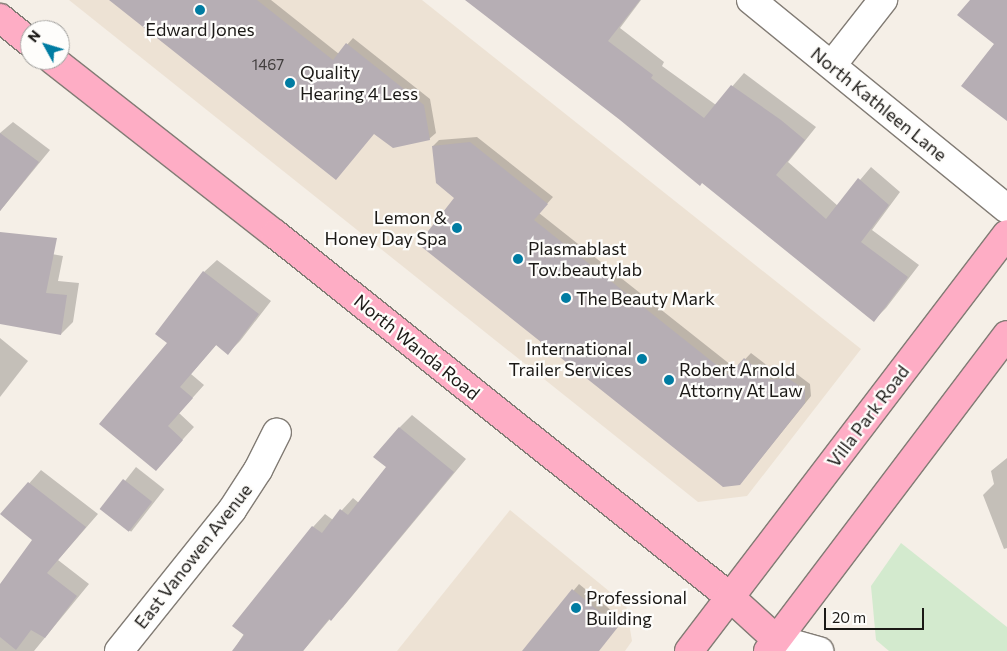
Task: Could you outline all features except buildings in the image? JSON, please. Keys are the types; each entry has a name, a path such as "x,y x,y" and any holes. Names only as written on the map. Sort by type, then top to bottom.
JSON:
{"main road":[{"path":"0,18 20,34"},
{"name":"North Wanda Road","path":"66,70 275,234 730,598 776,647"},
{"name":"Villa Park Road","path":"689,651 1007,234"},
{"path":"776,647 1007,335"}],"street":[{"name":"North Kathleen Lane","path":"751,0 1007,208"},
{"path":"832,65 883,0"},
{"name":"East Vanowen Avenue","path":"119,651 232,510 258,470 276,432"},
{"name":"North Wanda Road","path":"776,647 819,651"}],"shaded area":[{"path":"69,0 422,0 861,349 747,496 698,502"},
{"path":"510,510 626,605 632,641 625,651 397,651"}],"green space":[{"path":"901,543 1007,627 1007,651 889,651 876,640 871,586"}],"place":[{"name":"Edward Jones","path":"200,10"},
{"name":"Quality Hearing 4 Less","path":"290,83"},
{"name":"Lemon & Honey Day Spa","path":"457,228"},
{"name":"Plasmablast Tov.beautylab","path":"518,259"},
{"name":"The Beauty Mark","path":"566,298"},
{"name":"International Trailer Services","path":"642,359"},
{"name":"Robert Arnold Attorny At Law","path":"669,380"},
{"name":"Professional Building","path":"576,608"}]}
